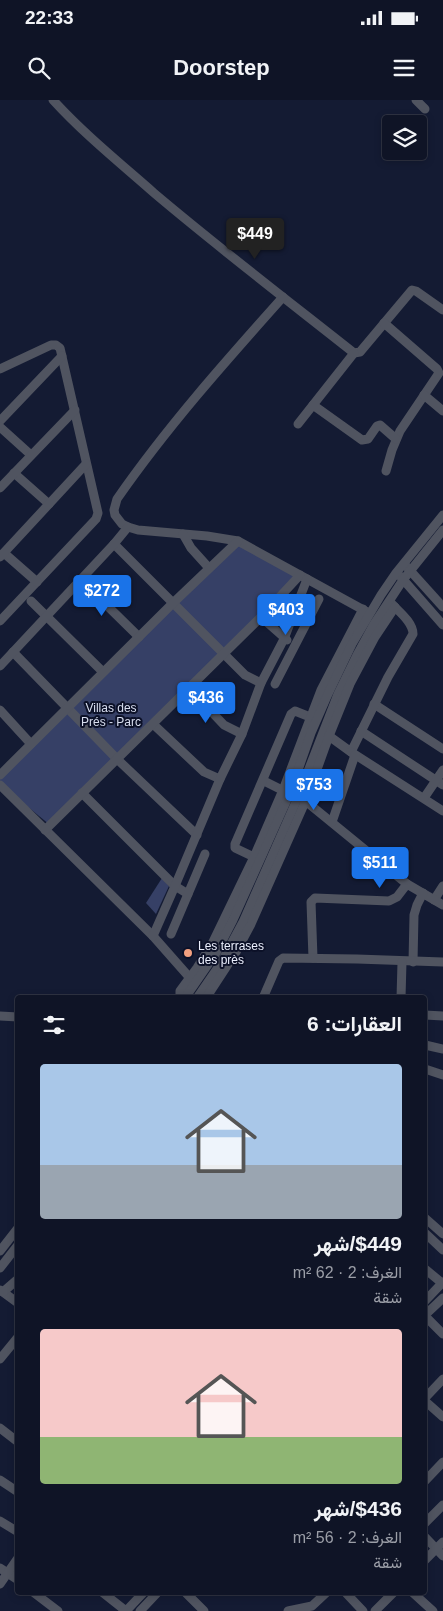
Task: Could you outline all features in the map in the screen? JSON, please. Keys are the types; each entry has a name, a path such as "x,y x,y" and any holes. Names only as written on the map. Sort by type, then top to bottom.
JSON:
{"street":[{"path":"53,100 81,128 206,236 354,353"},
{"path":"416,100 425,110"},
{"path":"298,424 354,353 360,352 412,290 416,290 443,310"},
{"path":"283,297 164,435 117,499 114,510 115,515 128,528 238,541 301,581 366,611"},
{"path":"384,323 438,370 438,377 405,423 396,439 386,471"},
{"path":"0,369 51,345 58,346 62,356 97,508 97,517 0,621"},
{"path":"0,421 62,356"},
{"path":"424,395 443,410"},
{"path":"313,404 362,440 368,439 379,425 396,439"},
{"path":"0,488 75,410"},
{"path":"0,428 31,455"},
{"path":"37,582 2,555 86,464"},
{"path":"14,473 49,504"},
{"path":"180,995 180,991 212,944 254,857 294,795 328,736 358,668 392,604 407,566 443,515"},
{"path":"0,666 128,528"},
{"path":"187,995 206,969 225,937 294,795 310,717 341,649 366,611 396,573 407,566 443,530"},
{"path":"183,534 191,548 209,568"},
{"path":"0,775 173,602 238,541"},
{"path":"114,544 245,675 261,683"},
{"path":"407,566 443,607"},
{"path":"396,573 443,625"},
{"path":"81,580 139,637"},
{"path":"45,830 261,617 301,581"},
{"path":"153,936 220,779 242,734 261,683 284,639 301,581"},
{"path":"275,684 319,599"},
{"path":"31,601 103,672"},
{"path":"332,822 361,732 374,704 413,634 410,624 392,604"},
{"path":"199,995 221,963 236,936 294,795 338,694 365,639 392,604"},
{"path":"208,995 236,952 251,924 294,795 312,732 366,611"},
{"path":"261,617 284,639 295,645"},
{"path":"13,652 117,758 197,835"},
{"path":"189,688 224,725 242,734"},
{"path":"374,704 443,749"},
{"path":"0,710 31,744"},
{"path":"254,857 238,850 235,846 291,714 295,712 310,717"},
{"path":"154,724 204,772 220,779"},
{"path":"361,732 440,783"},
{"path":"328,736 443,811"},
{"path":"424,798 440,783 443,770"},
{"path":"264,781 294,795 332,822 407,884 443,905"},
{"path":"0,785 153,936 190,978"},
{"path":"82,793 175,886 188,894"},
{"path":"171,934 205,854"},
{"path":"313,958 312,899 388,901 397,897 407,884"},
{"path":"434,900 443,886"},
{"path":"413,962 414,915 423,893"},
{"path":"264,995 280,960 313,958 443,962"},
{"path":"401,995 402,962"},
{"path":"427,1015 443,1016"},
{"path":"0,1016 15,1018"},
{"path":"427,1045 443,1048"},
{"path":"427,1070 443,1075"},
{"path":"427,1220 443,1234"},
{"path":"0,1252 15,1232"},
{"path":"427,1235 443,1250"},
{"path":"0,1268 15,1249"},
{"path":"427,1271 443,1283 427,1299"},
{"path":"15,1281 1,1291 15,1301"},
{"path":"427,1313 443,1298"},
{"path":"427,1317 443,1334"},
{"path":"0,1359 15,1341"},
{"path":"427,1398 443,1379"},
{"path":"427,1402 443,1417"},
{"path":"0,1428 15,1440"},
{"path":"427,1478 443,1462"},
{"path":"0,1480 15,1490"},
{"path":"427,1521 443,1505"},
{"path":"0,1521 15,1530"},
{"path":"427,1539 441,1549 427,1559"},
{"path":"0,1584 4,1571 15,1561"},
{"path":"4,1571 15,1578"},
{"path":"38,1595 58,1611"},
{"path":"106,1595 126,1611 141,1595"},
{"path":"140,1611 155,1595"},
{"path":"188,1595 200,1610"},
{"path":"288,1611 312,1606 324,1595"},
{"path":"348,1595 363,1611"},
{"path":"376,1611 391,1595"},
{"path":"415,1595 433,1611"}],"green space":[{"name":"Villas des Prés - Parc","path":"238,541 300,575 50,825 0,784 0,775"},
{"path":"162,878 169,886 156,914 146,903"}],"place":[{"name":"Les terrases des près","path":"188,953"}]}
